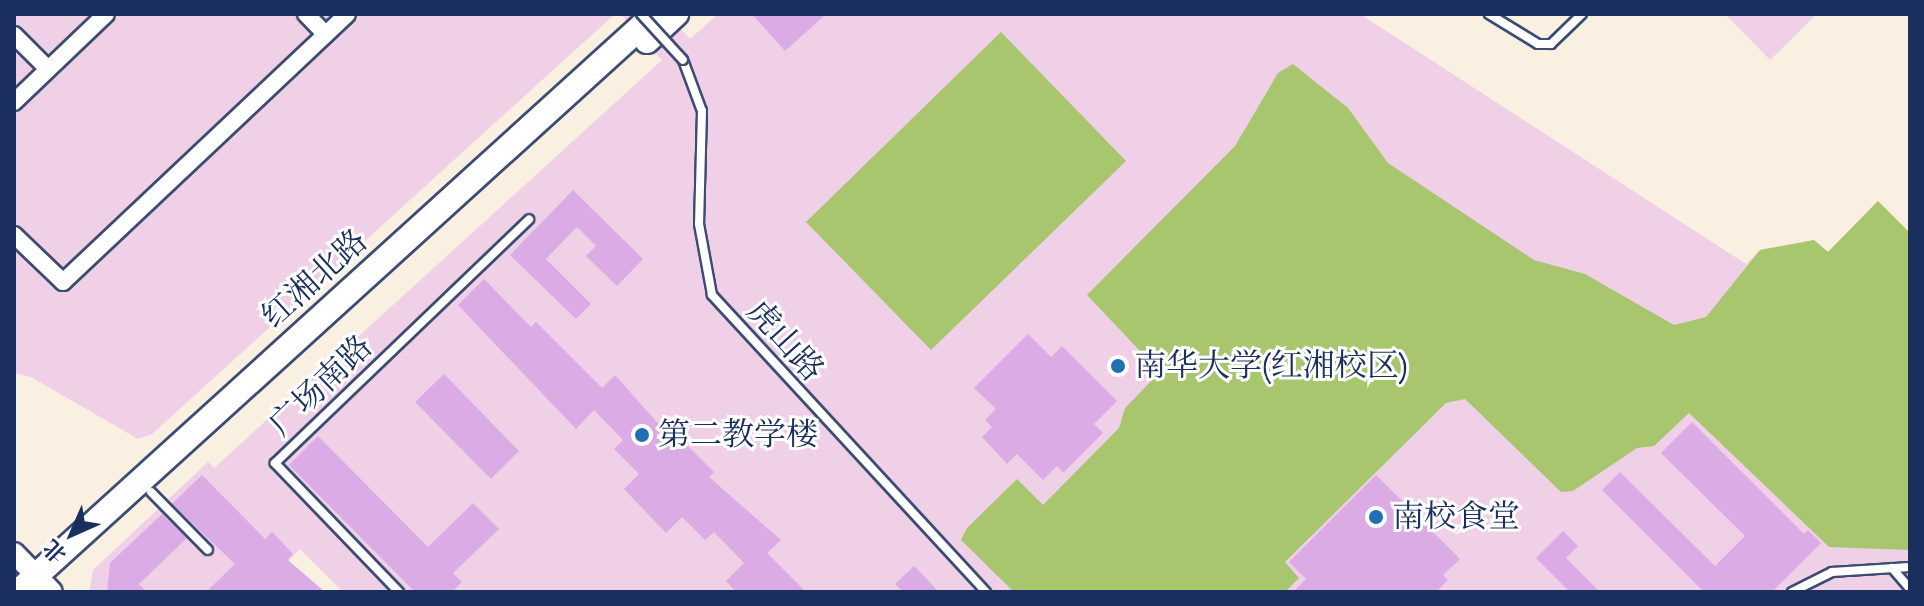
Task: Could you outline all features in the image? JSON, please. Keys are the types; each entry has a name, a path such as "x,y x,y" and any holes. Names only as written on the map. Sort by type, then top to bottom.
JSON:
{"main road":[{"name":"红湘北路","path":"33,586 655,14"},
{"name":"红湘北路","path":"33,586 151,492 676,14"}],"street":[{"path":"14,102 106,14"},
{"path":"306,14 325,34"},
{"path":"14,235 63,282 347,14"},
{"path":"14,35 48,69"},
{"path":"14,553 33,586"}],"lane":[{"name":"虎山路","path":"641,14 683,60 702,111 699,224 712,295 986,592"},
{"path":"1489,14 1538,44 1551,44 1582,14"},
{"name":"广场南路","path":"399,592 275,463 529,219"},
{"path":"151,492 208,550"},
{"path":"1792,592 1832,572 1910,567"},
{"path":"1892,568 1910,589"}],"shaded area":[{"path":"14,14 615,14 152,434 138,439 31,377 14,373"},
{"name":"南华大学(红湘校区)","path":"621,14 667,14 690,39 718,14 1360,14 1746,264 1760,250 1814,240 1828,252 1878,201 1910,233 1910,592 343,592 300,549 257,592 89,592 93,570 208,462 214,468 662,60"},
{"path":"1725,14 1817,14 1770,60"}],"green space":[{"path":"1001,32 1126,161 931,350 806,222"},
{"path":"1293,64 1348,108 1388,163 1534,260 1585,274 1674,325 1706,317 1760,250 1814,240 1828,252 1878,201 1910,233 1910,550 1829,547 1689,413 1654,446 1637,448 1573,491 1561,492 1465,399 1446,403 1285,562 1299,578 1285,592 1014,592 961,540 967,528 1017,479 1043,505 1119,428 1125,408 1160,372 1087,295 1235,146 1278,73"}],"building":[{"path":"752,14 826,14 785,51"},
{"path":"573,190 643,259 617,286 586,256 596,246 577,227 546,259 591,304 576,319 510,255"},
{"name":"第二教学楼","path":"484,279 531,327 536,322 602,388 615,375 678,446 683,441 714,472 709,477 781,540 767,553 806,592 736,592 726,581 744,563 714,532 705,540 682,517 666,533 624,489 639,474 614,449 623,440 594,410 576,429 458,305"},
{"path":"1028,334 1051,357 1062,346 1117,401 1094,424 1103,433 1063,473 1057,466 1043,480 1017,454 1007,464 982,437 992,427 985,420 996,409 974,388"},
{"path":"444,374 519,451 491,479 415,402"},
{"path":"1692,422 1804,534 1808,530 1821,543 1772,592 1704,592 1602,490 1620,472 1715,566 1745,536 1661,453"},
{"path":"318,436 428,547 473,503 499,529 453,573 462,582 452,592 415,592 289,465"},
{"path":"202,475 265,539 272,532 293,554 288,560 325,592 206,592 235,564 172,504"},
{"name":"南校食堂","path":"1376,475 1460,559 1443,575 1448,580 1436,592 1293,592 1306,579 1289,562"},
{"path":"162,514 187,538 139,584 147,592 107,592 110,563"},
{"path":"1563,531 1578,546 1566,558 1600,592 1570,592 1536,558"},
{"path":"914,566 939,592 903,592 895,584"}],"place":[{"name":"南华大学(红湘校区)","path":"1118,366"},
{"name":"第二教学楼","path":"642,435"},
{"name":"南校食堂","path":"1376,517"}]}
